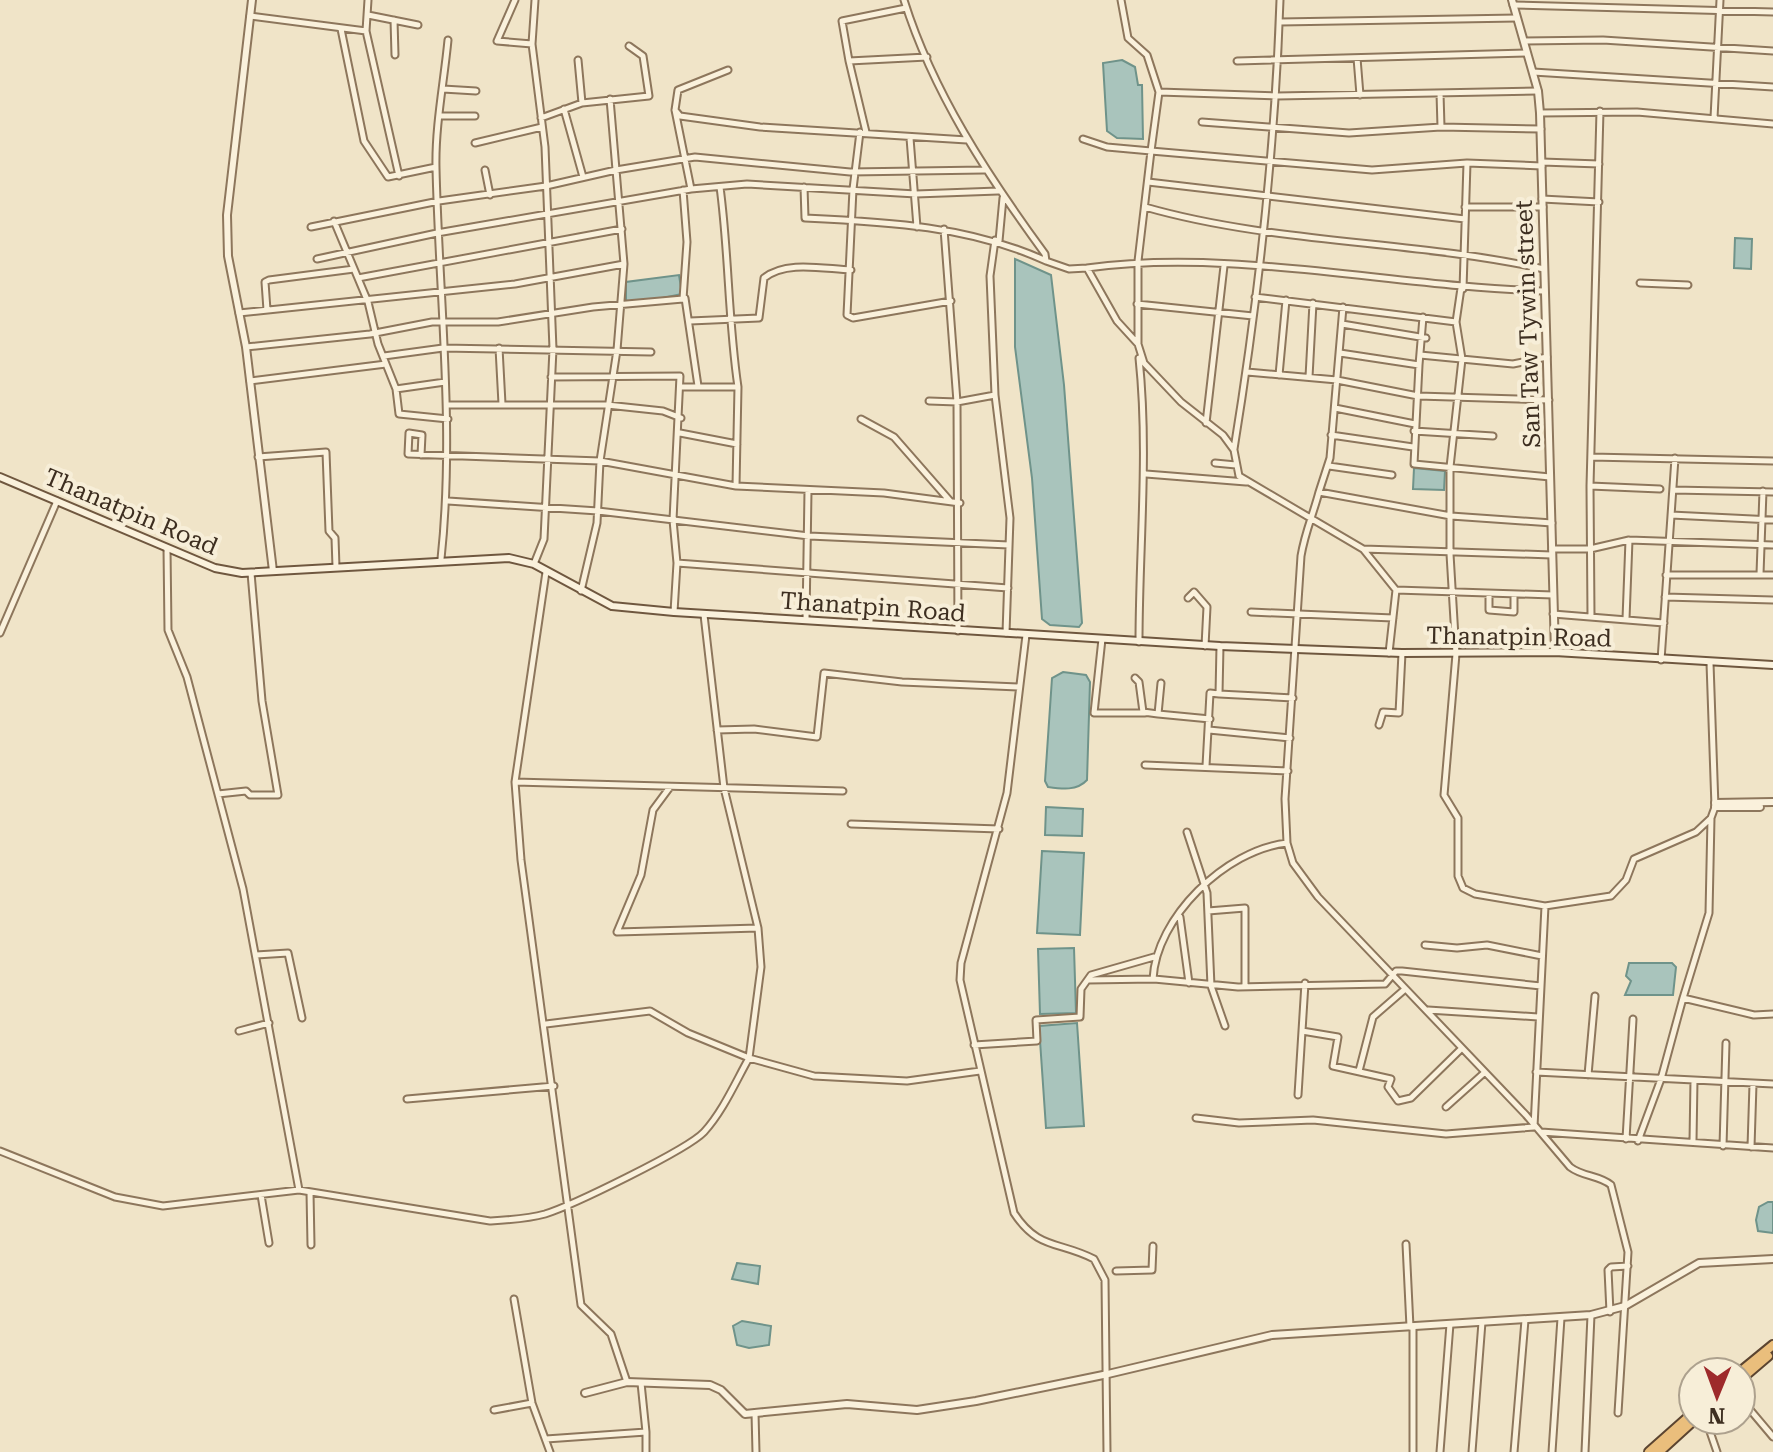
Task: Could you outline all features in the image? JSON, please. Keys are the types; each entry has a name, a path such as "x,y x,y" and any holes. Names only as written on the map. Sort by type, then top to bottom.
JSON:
{"highway":[{"path":"1757,1358 1773,1345"},
{"path":"1757,1366 1773,1352"},
{"path":"1649,1452 1677,1427"},
{"path":"1659,1452 1677,1436"}],"street":[{"path":"252,0 227,215 228,256 246,347 273,571"},
{"path":"368,0 366,31 399,176"},
{"path":"515,0 497,41 532,44"},
{"path":"534,564 543,549 553,349 548,214 532,44 535,0"},
{"path":"904,0 927,57 984,170 1045,254 1046,261"},
{"path":"1121,0 1128,38 1147,55 1159,92 1138,261 1138,344 1146,474 1139,558 1139,642"},
{"path":"1280,0 1277,96 1247,372 1234,450 1237,474 1363,549 1396,590 1389,653"},
{"path":"1714,118 1720,0"},
{"path":"1512,2 1611,3 1773,12"},
{"name":"San Taw Tywin street","path":"1512,2 1538,91 1540,113 1555,652"},
{"path":"906,8 842,21 863,132 853,189 847,315 853,318 951,301"},
{"path":"368,15 418,25"},
{"path":"250,16 366,31"},
{"path":"1280,22 1517,18"},
{"path":"394,20 395,55"},
{"path":"341,29 368,151 388,177 436,167"},
{"path":"441,559 448,501 449,419 441,322 436,167 448,40"},
{"path":"1524,41 1603,40 1773,51"},
{"path":"541,118 582,103 649,96 643,56 629,46"},
{"path":"1237,61 1527,53"},
{"path":"849,61 927,57"},
{"path":"1357,58 1360,95"},
{"path":"578,60 582,103"},
{"path":"691,189 675,110 678,90 728,70"},
{"path":"1533,72 1773,87"},
{"path":"443,89 476,91"},
{"path":"1159,92 1277,96 1538,91"},
{"path":"1440,93 1441,127"},
{"path":"581,592 593,550 600,461 617,350 624,264 610,99"},
{"path":"564,109 583,177"},
{"path":"675,110 680,116 760,127 968,140"},
{"path":"1591,616 1590,486 1600,111"},
{"path":"1540,113 1600,111 1773,124"},
{"path":"440,116 475,116"},
{"path":"1202,122 1349,133 1441,127 1541,129"},
{"path":"475,143 542,127"},
{"path":"910,138 917,227"},
{"path":"1083,139 1107,147 1372,170 1467,163 1599,164"},
{"path":"311,227 439,201 546,186 616,170 686,159 856,172 984,170"},
{"path":"1467,163 1465,255 1456,322 1462,359 1450,467 1451,592 1456,654 1444,795 1458,818 1458,876 1463,888 1475,894 1545,906 1611,896 1620,889 1634,859 1696,832 1711,818"},
{"path":"485,170 490,195"},
{"path":"1148,182 1465,219"},
{"path":"720,187 729,252 730,322 738,387 736,486"},
{"path":"317,259 437,233 691,189 804,187 916,194 1001,194"},
{"path":"804,187 805,218 944,229 997,240 1069,269 1138,261 1258,267 1462,288 1544,291"},
{"path":"683,190 685,298 698,386"},
{"path":"1001,194 990,276 995,395 1008,491 1006,634"},
{"path":"1542,199 1599,202"},
{"path":"1145,207 1213,225 1465,255 1544,269"},
{"path":"1465,207 1543,207"},
{"path":"334,221 368,302 396,389 401,416 449,419"},
{"path":"358,278 622,229"},
{"path":"944,229 957,402 960,503 956,586 958,631"},
{"path":"238,313 368,302 550,278 624,264"},
{"path":"1206,423 1224,266"},
{"path":"690,321 730,322 759,318 764,278 773,272 787,268 851,270"},
{"path":"1087,268 1117,321 1138,344 1145,365 1234,450"},
{"path":"267,310 265,282 269,280 354,269"},
{"path":"1640,283 1688,285"},
{"path":"1255,297 1456,322"},
{"path":"246,347 441,322 498,322 685,298"},
{"path":"1279,375 1286,300"},
{"path":"1309,377 1313,303"},
{"path":"1137,304 1253,316"},
{"path":"1343,307 1329,466 1312,518 1306,525 1285,799 1287,843 1299,875 1404,990 1428,1010 1460,1050 1570,1167 1578,1173 1603,1178 1611,1185 1625,1235 1628,1266 1618,1413"},
{"path":"1423,317 1414,464 1551,477"},
{"path":"1342,324 1424,337"},
{"path":"384,356 443,348 651,352"},
{"path":"499,348 502,404"},
{"path":"1340,353 1419,365"},
{"path":"1420,355 1513,364 1547,357"},
{"path":"250,381 386,364"},
{"path":"1247,372 1337,380 1418,396 1549,400"},
{"path":"551,377 678,375 682,387 673,520 677,563 674,612"},
{"path":"396,389 445,382"},
{"path":"682,387 738,387"},
{"path":"929,401 957,402 995,395"},
{"path":"448,405 607,405 663,411 681,418"},
{"path":"1335,408 1415,427 1493,436"},
{"path":"861,419 894,437 951,503"},
{"path":"421,455 422,435 409,433 407,452 421,455 600,461 736,486 884,493 960,503"},
{"path":"680,433 737,444"},
{"path":"1331,435 1413,447"},
{"path":"258,457 326,452 329,531 335,538 336,567"},
{"path":"1591,457 1773,461"},
{"path":"1661,660 1675,458"},
{"path":"1215,463 1236,465"},
{"path":"1329,466 1392,475"},
{"path":"1146,474 1247,482"},
{"name":"Thanatpin Road","path":"0,477 215,568 251,573 498,557 534,564 612,606 704,615 1205,646 1389,653 1555,652 1773,665"},
{"path":"1590,486 1660,489"},
{"path":"1673,490 1773,492"},
{"path":"806,620 808,491"},
{"path":"1760,574 1763,491"},
{"path":"1319,492 1451,516 1552,523"},
{"path":"0,633 57,501"},
{"path":"448,501 598,511 809,536 1009,545"},
{"path":"1671,515 1773,520"},
{"path":"1363,549 1450,554 1552,552 1590,549 1629,540 1773,545"},
{"path":"1626,619 1629,540"},
{"path":"167,548 168,630 187,677 256,955 299,1190"},
{"path":"677,563 1008,588"},
{"path":"546,572 515,782 521,860 546,1024 581,1305 611,1334 627,1382"},
{"path":"218,794 246,791 250,795 278,795 263,710 251,573"},
{"path":"1666,575 1773,575"},
{"path":"1396,590 1553,595"},
{"path":"1188,598 1194,592 1207,607 1205,646"},
{"path":"1489,594 1489,610 1514,612 1514,595"},
{"path":"1665,597 1773,600"},
{"path":"1251,612 1393,618"},
{"path":"1553,614 1664,623"},
{"path":"0,1151 115,1197 163,1206 299,1190 490,1221 546,1213 638,1171 702,1134 722,1107 749,1058 761,967 758,928 724,788 704,615"},
{"path":"1026,635 1008,792 961,963 960,980 1014,1213 1028,1233 1042,1242 1094,1259 1104,1279 1107,1452"},
{"path":"1102,639 1094,713 1145,713 1210,719"},
{"path":"1219,694 1220,646"},
{"path":"1379,725 1383,712 1399,713 1402,653"},
{"path":"1638,1141 1661,1079 1709,913 1711,818 1715,805 1710,663"},
{"path":"717,730 754,729 817,737 824,673 902,682 1019,687"},
{"path":"1135,678 1139,682 1145,713"},
{"path":"1158,714 1161,683"},
{"path":"1206,766 1210,693 1293,698"},
{"path":"1209,730 1290,738"},
{"path":"1145,765 1288,771"},
{"path":"515,782 843,791"},
{"path":"670,786 653,810 641,875 617,932 758,928"},
{"path":"1715,805 1773,804"},
{"path":"851,824 999,829"},
{"path":"1187,832 1207,893 1211,985 1225,1026"},
{"path":"1153,979 1154,957 1202,885 1233,860 1287,843"},
{"path":"1534,1127 1545,906"},
{"path":"1208,911 1245,908 1245,986"},
{"path":"1180,916 1189,983"},
{"path":"1425,945 1457,948 1487,945 1542,956"},
{"path":"256,955 288,953 302,1018"},
{"path":"974,1045 1037,1041 1036,1020 1080,1017 1081,989 1091,975 1154,957"},
{"path":"1088,980 1153,979 1245,986 1305,983 1368,985 1385,984 1396,971 1402,971 1541,986"},
{"path":"1298,1095 1305,983"},
{"path":"1359,1071 1373,1017 1404,990"},
{"path":"1588,1075 1595,996"},
{"path":"1683,998 1754,1015 1773,1014"},
{"path":"1428,1010 1538,1017"},
{"path":"546,1024 650,1011 688,1033 749,1058 814,1076 907,1081 980,1071"},
{"path":"1626,1139 1633,1019"},
{"path":"239,1031 269,1023"},
{"path":"1302,1031 1338,1037 1333,1066 1391,1079 1388,1087 1398,1101 1411,1098 1460,1050"},
{"path":"1723,1146 1726,1043"},
{"path":"1536,1072 1773,1084"},
{"path":"1446,1107 1484,1073"},
{"path":"1693,1141 1694,1080"},
{"path":"1751,1147 1753,1084"},
{"path":"407,1099 554,1086"},
{"path":"1196,1118 1239,1123 1313,1120 1446,1134 1534,1127"},
{"path":"1540,1132 1773,1148"},
{"path":"310,1192 311,1245"},
{"path":"261,1195 269,1243"},
{"path":"1406,1244 1412,1327 1413,1452"},
{"path":"1104,1279 1117,1270 1152,1270 1153,1246"},
{"path":"585,1393 627,1382 710,1385 721,1390 745,1414 847,1404 917,1410 1108,1374 1272,1335 1561,1318 1610,1312 1699,1263 1773,1259"},
{"path":"1610,1312 1608,1270 1628,1266"},
{"path":"514,1299 532,1403 550,1452"},
{"path":"1585,1452 1591,1315"},
{"path":"1552,1452 1561,1318"},
{"path":"1514,1452 1525,1320"},
{"path":"1472,1452 1482,1322"},
{"path":"1440,1452 1450,1324"},
{"path":"641,1383 646,1452"},
{"path":"494,1410 532,1403"},
{"path":"755,1413 756,1452"},
{"path":"1757,1418 1773,1437"},
{"path":"546,1439 646,1432"}],"water":[{"path":"1122,60 1135,67 1138,85 1142,85 1143,139 1117,138 1107,131 1103,63"},
{"path":"1735,238 1752,239 1751,269 1734,268"},
{"path":"1015,259 1051,275 1064,385 1082,623 1079,627 1050,625 1042,619 1032,478 1015,347"},
{"path":"679,275 682,294 633,304 626,300 626,282"},
{"path":"1414,468 1445,471 1444,490 1413,489"},
{"path":"1063,672 1086,675 1090,682 1087,780 1074,788 1064,789 1048,787 1045,781 1052,678"},
{"path":"1046,807 1083,809 1082,836 1045,835"},
{"path":"1042,851 1084,853 1080,935 1037,933"},
{"path":"1074,948 1076,1013 1040,1014 1038,949"},
{"path":"1629,963 1672,963 1676,967 1673,995 1625,995 1631,981 1626,976"},
{"path":"1077,1023 1084,1126 1046,1128 1039,1026"},
{"path":"1773,1202 1773,1233 1758,1231 1756,1220 1759,1207"},
{"path":"737,1263 760,1266 758,1284 732,1279"},
{"path":"742,1321 771,1326 769,1345 749,1348 737,1345 733,1326"}]}
